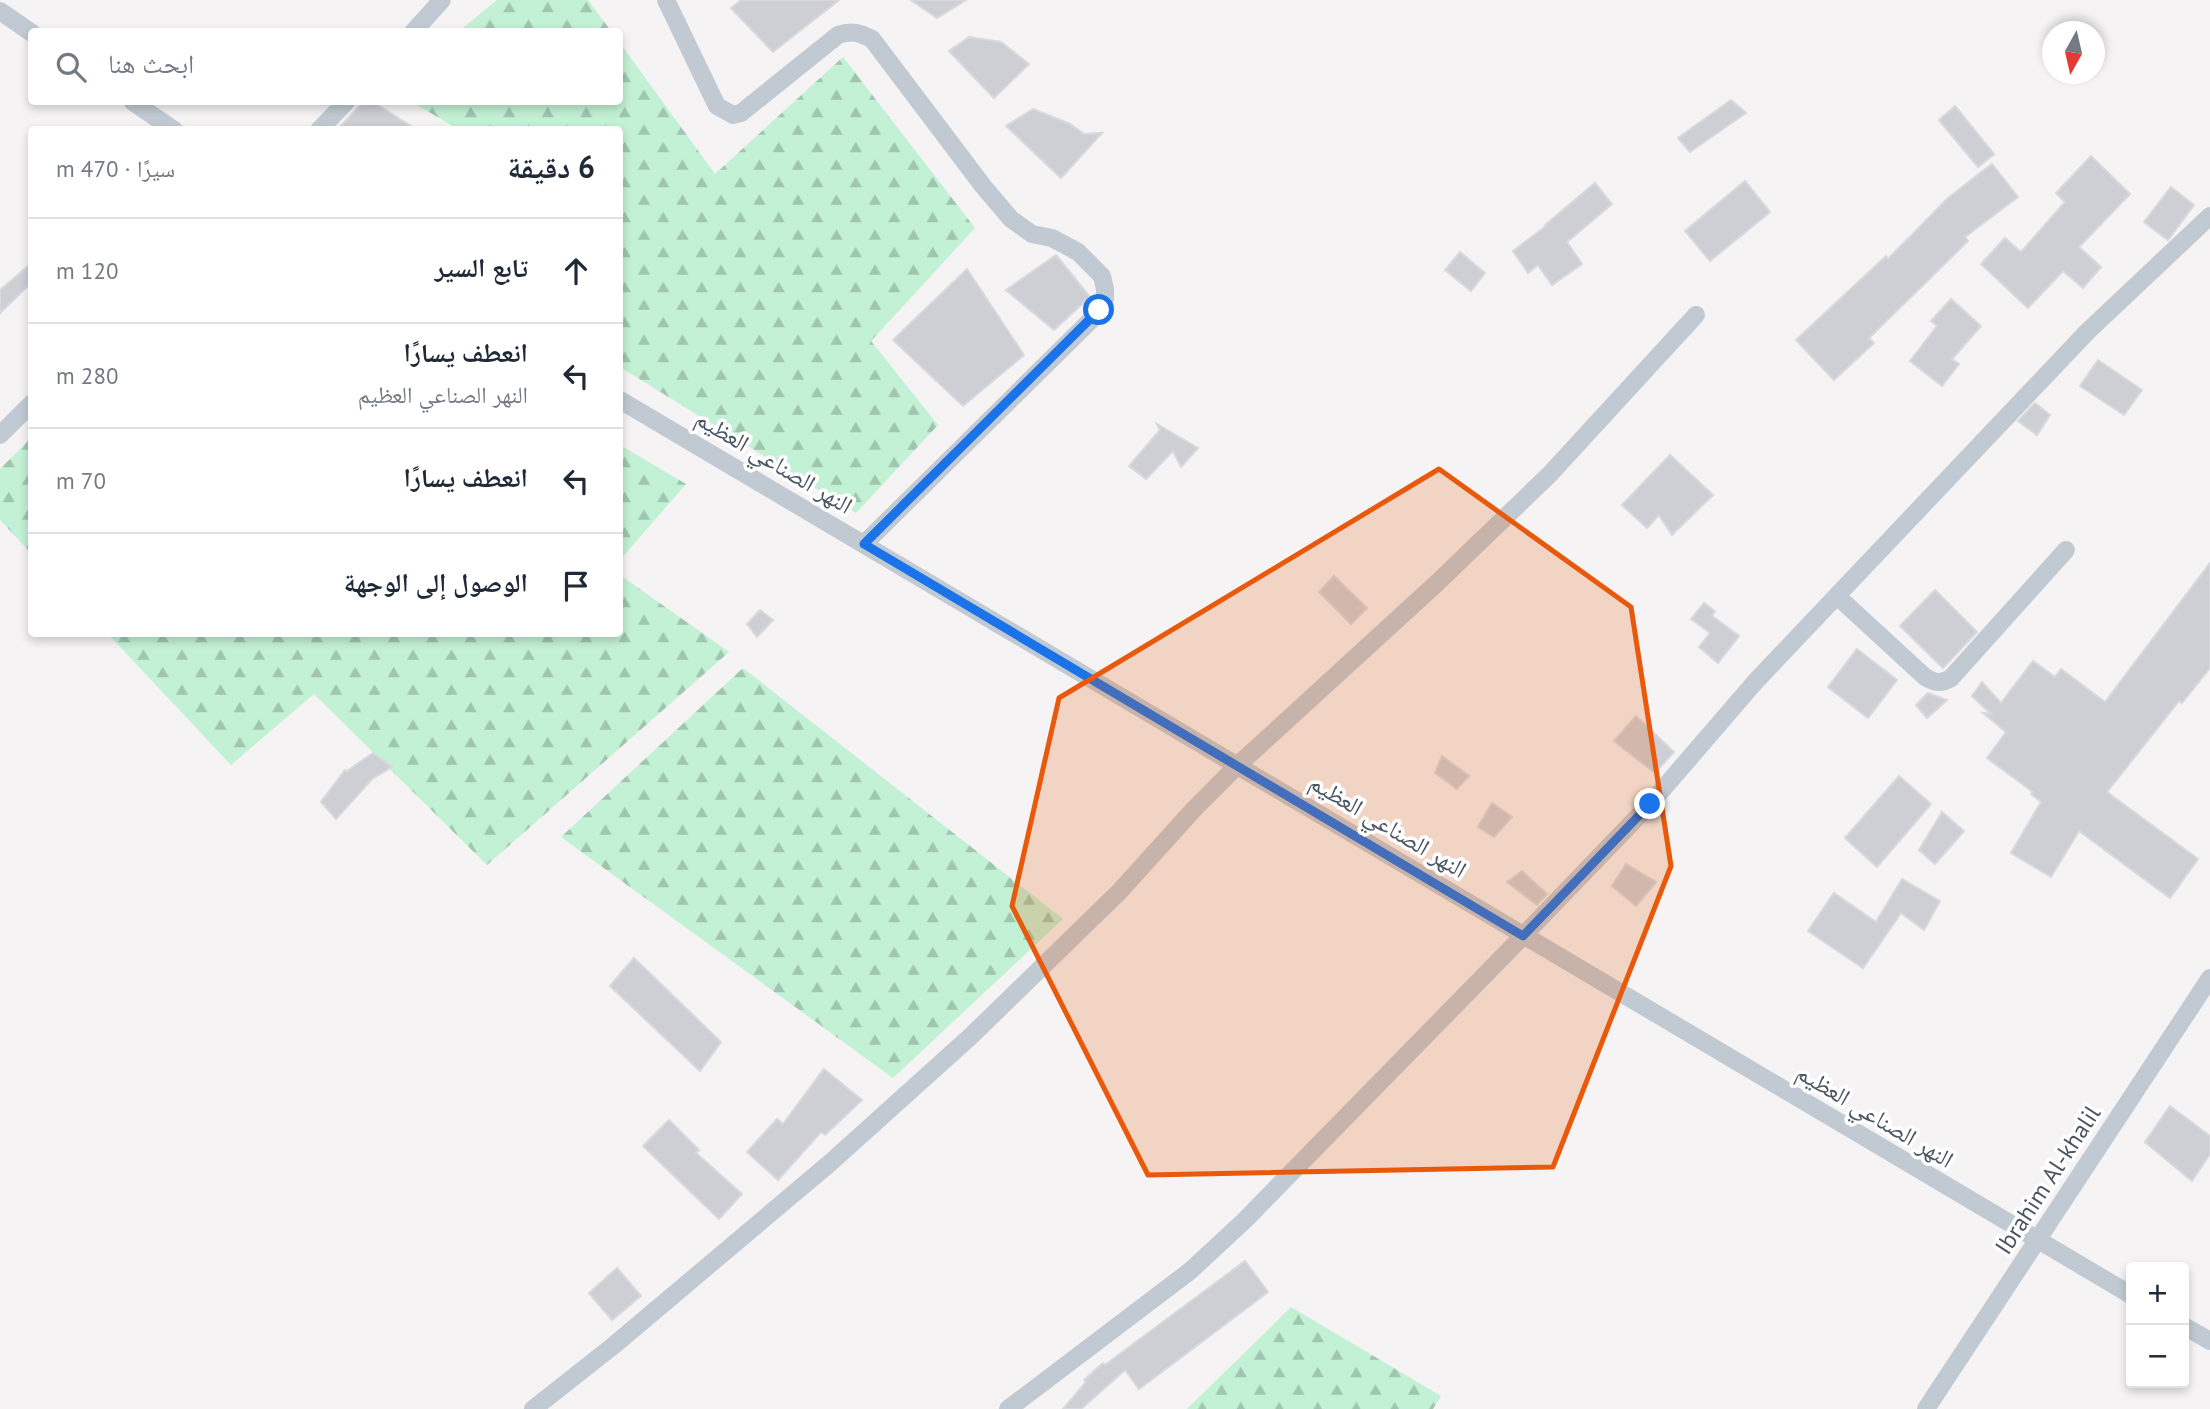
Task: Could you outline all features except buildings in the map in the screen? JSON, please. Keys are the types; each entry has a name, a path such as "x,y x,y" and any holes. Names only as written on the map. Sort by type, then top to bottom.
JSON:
{"street":[{"path":"417,28 442,0"},
{"path":"666,0 717,106 733,115 741,113 838,35 849,31 872,39 1011,219 1032,234 1052,238 1078,252 1102,276 1105,299 1091,320 864,544"},
{"path":"0,11 28,30"},
{"path":"137,105 168,126"},
{"path":"323,126 343,105"},
{"path":"1008,1409 1190,1270 1244,1221 1650,804 1755,682 2087,332 2210,216"},
{"path":"533,1409 830,1163 961,1045 1119,892 1238,765 1438,582 1550,474 1696,315"},
{"name":"النهر الصناعي العظيم","path":"623,402 2126,1292"},
{"path":"0,435 28,407"},
{"path":"1837,596 1925,677 1940,683 1951,678 2066,550"},
{"name":"Ibrahim Al-khalil","path":"1926,1409 2210,978"},
{"path":"2189,1329 2210,1341"}],"highlighted area":[{"path":"1439,469 1631,607 1671,866 1553,1167 1148,1175 1012,906 1059,698"}],"green space":[{"path":"497,0 588,0 609,28 463,28"},
{"path":"623,47 715,174 843,57 975,228 871,341 938,425 856,513 623,369 623,126 453,126 417,105 623,105"},
{"path":"28,441 28,550 0,520 0,469"},
{"path":"623,447 686,484 623,557"},
{"path":"623,577 729,652 487,865 314,694 231,765 111,637 623,637"},
{"path":"743,668 1063,919 893,1078 561,837"},
{"path":"1291,1307 1441,1396 1433,1409 1187,1409"}],"route":[{"path":"1099,310 864,544 1523,936 1650,804"}]}
